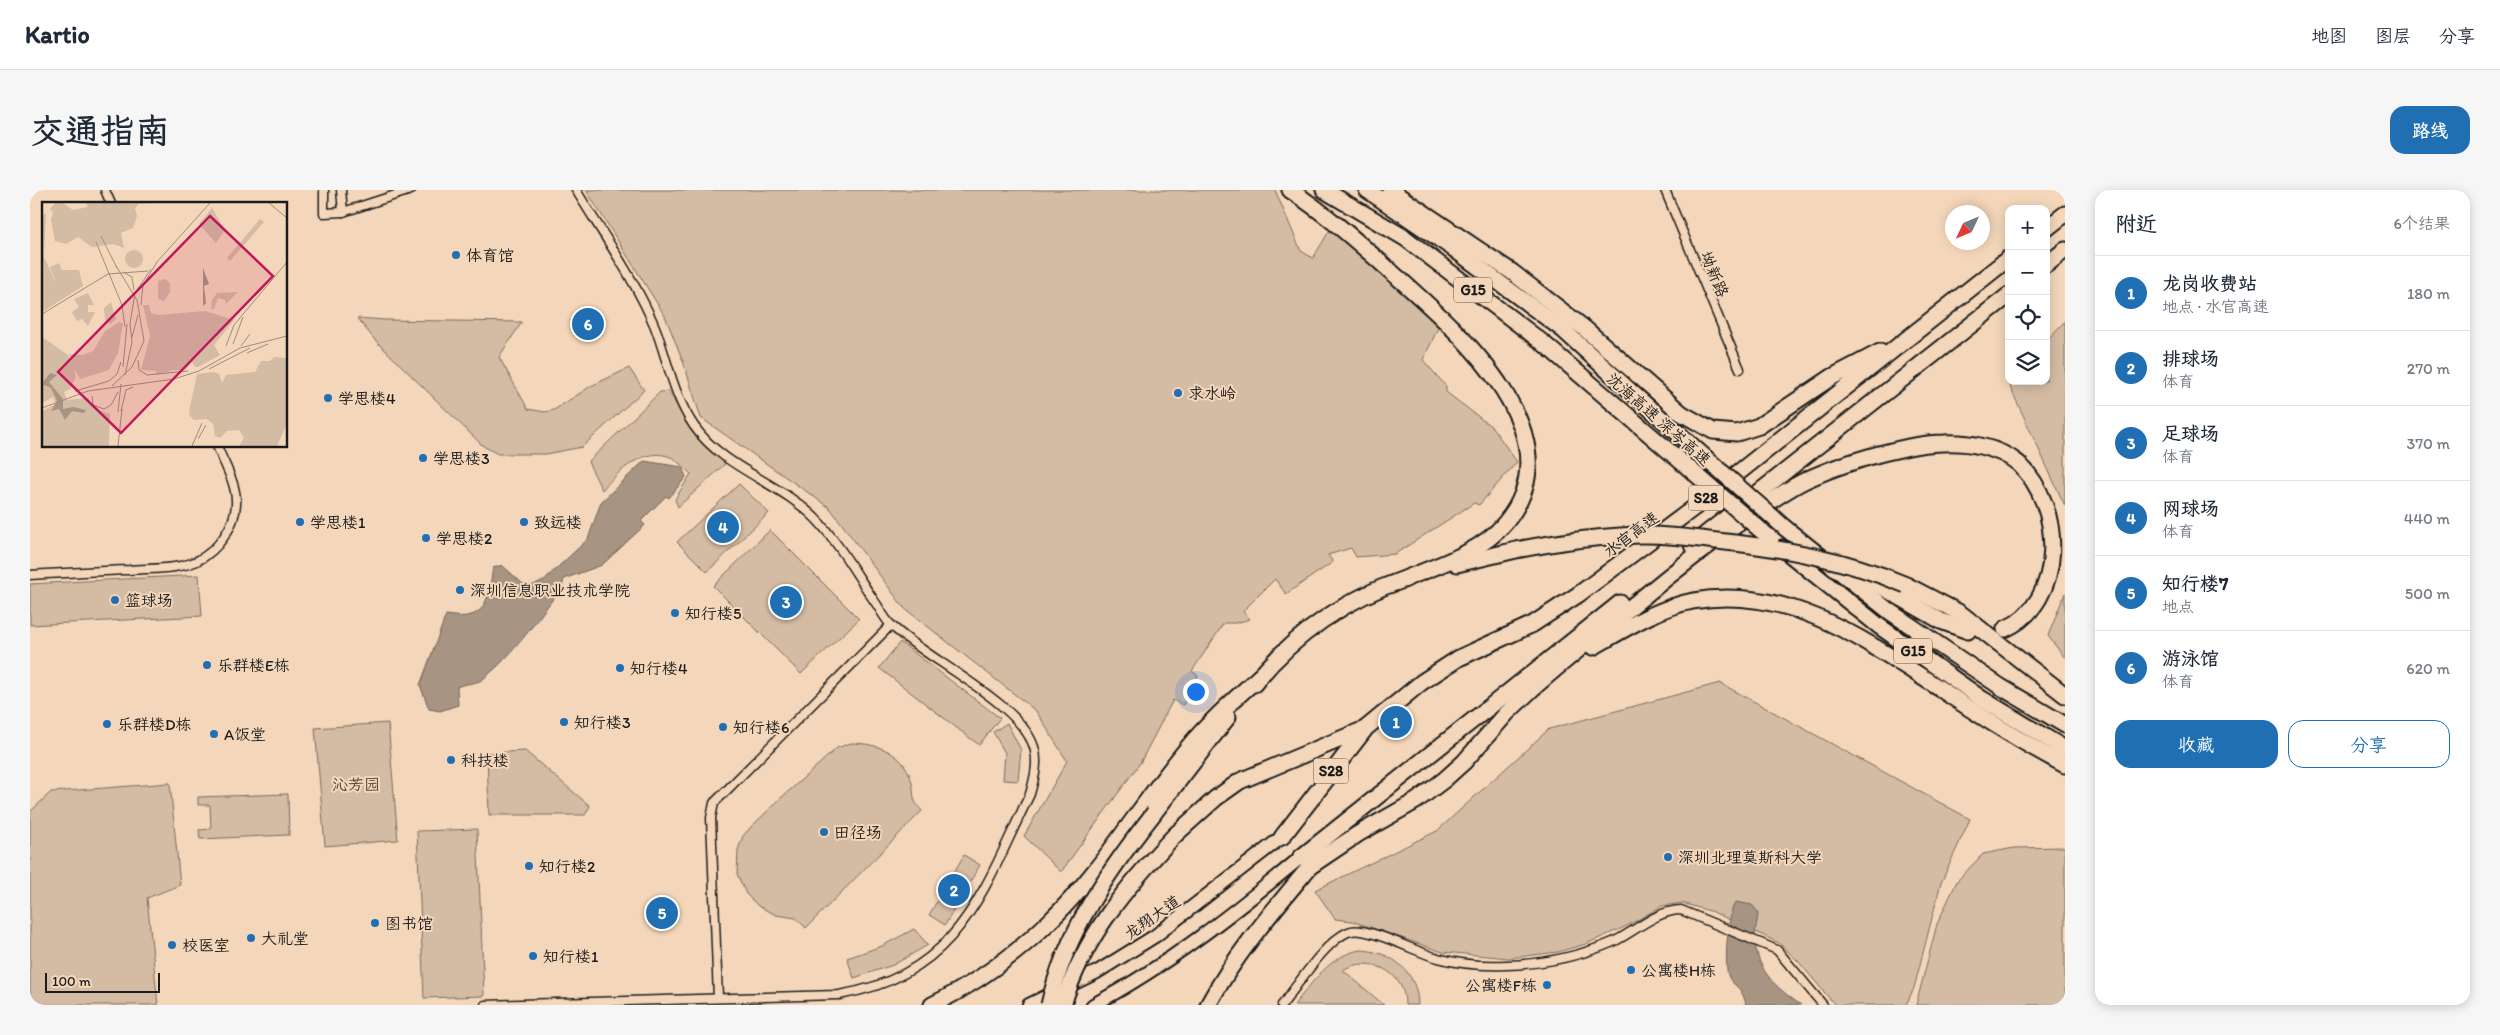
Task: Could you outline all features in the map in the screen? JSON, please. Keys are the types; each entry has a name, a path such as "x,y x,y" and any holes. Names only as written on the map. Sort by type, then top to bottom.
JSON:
{"highway":[{"path":"932,1005 952,995 1002,962 1049,922 1085,881 1196,738 1299,639 1340,609 1367,594 1471,549 1497,532 1514,512 1525,490 1528,466 1526,440 1515,410 1484,363 1455,330 1322,211 1290,190"},
{"name":"沈海高速 深岑高速","path":"1324,190 1404,238 1542,342 1771,539 1879,626 1982,699 2065,750"},
{"name":"沈海高速 深岑高速","path":"1367,190 1454,249 1562,329 1788,530 1889,611 2001,687 2065,725"},
{"path":"1390,190 1512,272 1584,328 1681,413 1713,431 1737,433 1759,426 1832,377 1914,334"},
{"path":"2050,226 2065,214"},
{"path":"2050,262 2065,250"},
{"name":"水官高速","path":"1282,837 1366,728 1445,666 1520,632 1580,594 1695,507 2005,261"},
{"name":"S28","path":"1355,814 1812,448 2005,298"},
{"path":"1306,861 1400,810 1429,792 1456,770 1507,713 1555,669 1699,551 1789,488 1853,462 1904,448 1944,442 1994,450 2016,461 2043,489 2058,523 2062,562 2055,585 2049,596 2034,613 2005,629"},
{"path":"1788,530 1918,608 1949,624 1968,631"},
{"path":"1397,582 1471,560 1516,550 1614,536 1670,536 1748,544 1828,558 1862,567 1906,585 1960,613 2065,695"},
{"path":"1555,669 1626,628 1671,607 1712,599 1754,599 1795,608 1839,626 1889,656 2013,737 2065,765"},
{"path":"1049,1005 1062,962 1089,906 1118,861 1260,676"},
{"path":"1063,1005 1076,968 1098,927 1128,886 1175,835 1216,798 1240,781 1366,728"},
{"path":"1208,1005 1232,964 1293,885 1306,861 1355,814 1400,810"}],"main road":[{"name":"龙翔大道","path":"1029,1005 1097,972 1148,941 1282,837"},
{"path":"1093,1005 1142,977 1189,946 1306,861"}],"street":[{"path":"105,190 110,202"},
{"path":"324,190 324,213 343,212 410,190"},
{"path":"341,190 343,212"},
{"path":"485,1005 839,995 884,985 917,968 947,943 972,908 1030,794 1035,771 1035,751 1030,738 1021,725 992,700 891,625 816,520 792,498 724,456 695,428 674,388 649,316 576,190"},
{"name":"坳新路","path":"1665,190 1740,369"},
{"path":"30,575 174,567 198,560 208,554 230,526 236,504 230,477 218,448"},
{"path":"718,998 710,818 714,803 891,625"},
{"path":"1282,1005 1332,942 1352,931 1369,932 1440,959 1505,965 1559,960 1579,955 1617,940 1666,912 1675,910 1688,911 1761,942 1782,955 1823,1005"}],"green space":[{"path":"586,190 1275,190 1301,251 1313,258 1331,228 1440,324 1423,360 1446,386 1446,392 1492,427 1517,462 1479,505 1474,503 1395,554 1356,557 1351,548 1328,555 1333,562 1286,594 1275,579 1243,611 1250,619 1236,623 1224,623 1192,671 1198,676 1183,705 1173,700 1140,763 1061,872 1024,836 1067,761 1036,711 904,608 830,508 701,418 683,361 665,316"},
{"path":"357,318 522,322 499,357 528,409 545,412 554,410 591,386 629,368 644,390 582,447 546,454 498,454 483,446 375,340"},
{"path":"2065,321 2065,506 2010,387 2011,385 2050,385 2050,337"},
{"path":"669,391 687,425 725,464 678,507 675,499 691,474 678,461 663,455 643,457 633,462 616,475 602,490 588,462 660,392"},
{"path":"739,484 769,513 707,572 677,542"},
{"path":"770,530 859,619 801,674 713,586"},
{"name":"篮球场","path":"199,575 202,616 30,625 30,584"},
{"path":"2065,593 2065,658 2048,636"},
{"path":"900,642 1000,718 979,745 879,668"},
{"name":"深圳北理莫斯科大学","path":"1720,683 1970,819 1941,883 1914,988 1906,1005 1835,1005 1798,961 1779,943 1713,912 1682,903 1662,906 1627,926 1586,944 1558,952 1509,958 1443,952 1352,921 1335,919 1315,890 1437,831 1549,729"},
{"name":"沁芳园","path":"388,723 398,840 325,846 315,728"},
{"path":"1007,723 1021,750 1018,781 1003,780 1005,753 993,732"},
{"name":"田径场","path":"851,743 871,745 897,757 909,773 915,801 922,811 806,928 796,918 776,915 758,906 746,894 737,874 738,850 743,836 781,798 837,748"},
{"path":"525,751 590,806 585,815 489,815 487,753"},
{"path":"170,783 180,885 147,898 158,1005 30,1005 30,812 51,792"},
{"path":"288,794 289,835 200,839 199,830 211,829 210,805 198,805 198,797"},
{"path":"477,829 484,996 424,998 417,831"},
{"path":"2065,847 2065,1005 1916,1005 1937,924 1957,881 1983,854 2014,848"},
{"path":"964,855 980,865 945,925 929,915"},
{"path":"914,929 928,945 893,965 854,978 847,958 882,946"},
{"path":"1360,950 1383,954 1401,966 1408,973 1413,983 1417,993 1418,1005 1405,1005 1404,993 1393,975 1374,965 1364,964 1343,970 1384,1005 1294,1005 1322,971 1339,958"}],"shaded area":[{"path":"644,461 682,467 686,477 669,498 666,496 641,521 645,525 602,565 564,579 562,587 505,659 480,681 457,687 458,705 440,711 429,709 420,685 446,615 470,615 483,607 489,591 493,568 502,565 523,584 531,586 544,580 588,539 601,502"},
{"path":"1736,902 1752,905 1758,912 1755,933 1756,948 1763,968 1775,984 1801,1005 1746,1005 1741,992 1729,977 1727,969 1729,925 1733,906"}],"place":[{"name":"体育馆","path":"456,255"},
{"name":"游泳馆","path":"588,324"},
{"name":"求水岭","path":"1178,393"},
{"name":"学思楼4","path":"328,398"},
{"name":"学思楼3","path":"423,458"},
{"name":"学思楼1","path":"300,522"},
{"name":"致远楼","path":"524,522"},
{"name":"网球场","path":"723,527"},
{"name":"学思楼2","path":"426,538"},
{"name":"深圳信息职业技术学院","path":"460,590"},
{"name":"篮球场","path":"115,600"},
{"name":"足球场","path":"786,602"},
{"name":"知行楼5","path":"675,613"},
{"name":"乐群楼E栋","path":"207,665"},
{"name":"知行楼4","path":"620,668"},
{"name":"知行楼3","path":"564,722"},
{"name":"龙岗收费站","path":"1396,722"},
{"name":"乐群楼D栋","path":"107,724"},
{"name":"知行楼6","path":"723,727"},
{"name":"A饭堂","path":"214,734"},
{"name":"科技楼","path":"451,760"},
{"name":"田径场","path":"824,832"},
{"name":"深圳北理莫斯科大学","path":"1668,857"},
{"name":"知行楼2","path":"529,866"},
{"name":"排球场","path":"954,890"},
{"name":"知行楼7","path":"662,913"},
{"name":"图书馆","path":"375,923"},
{"name":"大礼堂","path":"251,938"},
{"name":"校医室","path":"172,945"},
{"name":"知行楼1","path":"533,956"},
{"name":"公寓楼H栋","path":"1631,970"},
{"name":"公寓楼F栋","path":"1547,985"}]}
